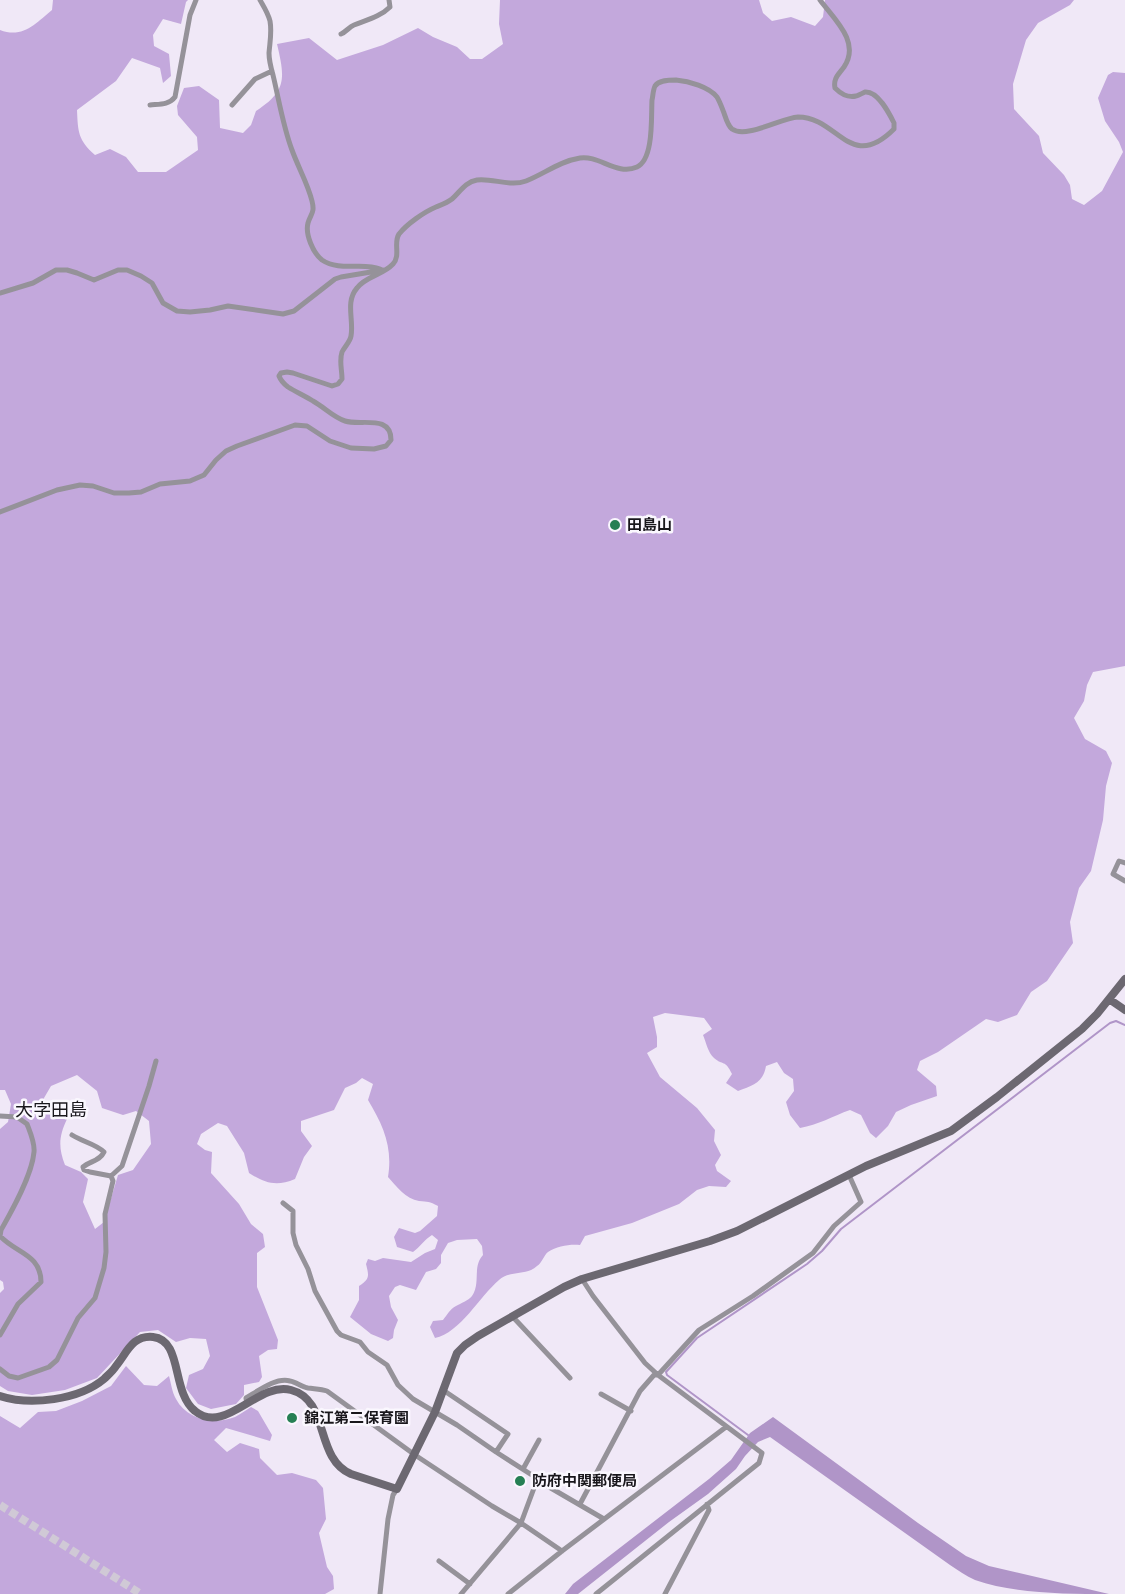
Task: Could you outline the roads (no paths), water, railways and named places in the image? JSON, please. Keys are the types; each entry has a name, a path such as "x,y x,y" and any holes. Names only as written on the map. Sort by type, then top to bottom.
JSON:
{"street":[{"path":"150,105 168,103 175,97 190,15 196,0"},
{"path":"260,0 269,18 271,34 269,55 291,148 312,199 313,214 307,229 310,242 323,260 342,267 373,267 382,270"},
{"path":"341,34 353,25 363,23 386,11 390,7 389,0"},
{"path":"0,293 33,283 56,270 67,270 94,280 118,270 128,270 152,283 163,303 177,311 200,311 228,306 283,314 294,310 341,276 382,270 392,266 398,255 396,241 398,235 422,214 452,199 472,181 520,183 555,166 586,157 619,169 636,167 642,163 648,152 653,95 655,86 661,81 682,81 716,95 731,129 737,131 750,130 799,117 826,127 848,142 858,146 867,146 879,141 894,129 894,123 878,98 872,94 865,92 855,97 846,96 835,88 836,77 850,57 849,46 847,37 820,0"},
{"path":"232,105 255,79 272,71"},
{"path":"0,512 57,490 80,485 93,486 114,493 129,493 141,492 160,484 190,481 204,475 226,451 295,425 307,426 330,441 351,448 374,449 386,446 391,440 391,434 386,427 377,423 344,421 303,394 288,387 279,376 287,372 333,386 338,384 342,379 340,362 342,353 351,335 351,299 362,282 380,274 382,270"},
{"path":"1125,863 1119,861 1113,874 1125,881"},
{"path":"380,1594 388,1519 393,1496 435,1412 457,1353 465,1345 478,1335 582,1279 737,1231 849,1175 951,1131 1082,1029 1125,979"},
{"path":"1109,999 1125,1010"},
{"path":"111,1176 126,1159 156,1061"},
{"path":"0,1116 17,1118 27,1124 34,1149 31,1167 0,1236 24,1252 36,1263 41,1273 41,1282 18,1304 1,1333"},
{"path":"72,1136 104,1152 96,1161 85,1165 84,1170 111,1176"},
{"path":"580,1504 640,1391 654,1375 658,1375 699,1330 753,1296 813,1253 834,1226 861,1202 849,1175"},
{"path":"0,1369 9,1376 18,1378 49,1367 57,1360 78,1318 96,1298 105,1268 105,1214 113,1181 111,1176"},
{"path":"283,1203 293,1211 292,1233 315,1291 341,1335 360,1342 368,1352 387,1365 402,1391 458,1425 537,1480 604,1519"},
{"path":"582,1279 645,1363 762,1453 759,1463 596,1594"},
{"path":"512,1316 570,1378"},
{"path":"0,1396 28,1402 42,1401 84,1390 103,1380 117,1366 128,1347 136,1340 143,1337 158,1338 168,1345 174,1355 182,1395 196,1413 207,1418 219,1417 276,1389 289,1389 300,1393 314,1409 332,1458 337,1465 351,1474 397,1490"},
{"path":"247,1404 246,1398 282,1380 307,1388 317,1388 334,1396 415,1455 562,1551"},
{"path":"443,1390 508,1434 496,1452"},
{"path":"601,1394 631,1411"},
{"path":"507,1594 726,1427"},
{"path":"523,1469 539,1440"},
{"path":"461,1594 521,1523 537,1480"},
{"path":"665,1594 709,1510 707,1504"},
{"path":"439,1561 470,1584"}],"waterway":[{"path":"748,1435 666,1372 697,1338 807,1264 841,1229 1110,1023 1116,1021 1125,1025"}],"tunnel":[{"path":"0,1505 141,1594"}],"place":[{"name":"田島山","path":"615,525"},
{"name":"錦江第二保育園","path":"292,1418"},
{"name":"防府中関郵便局","path":"520,1481"}],"district":[{"name":"大字田島","path":"51,1110"}]}
